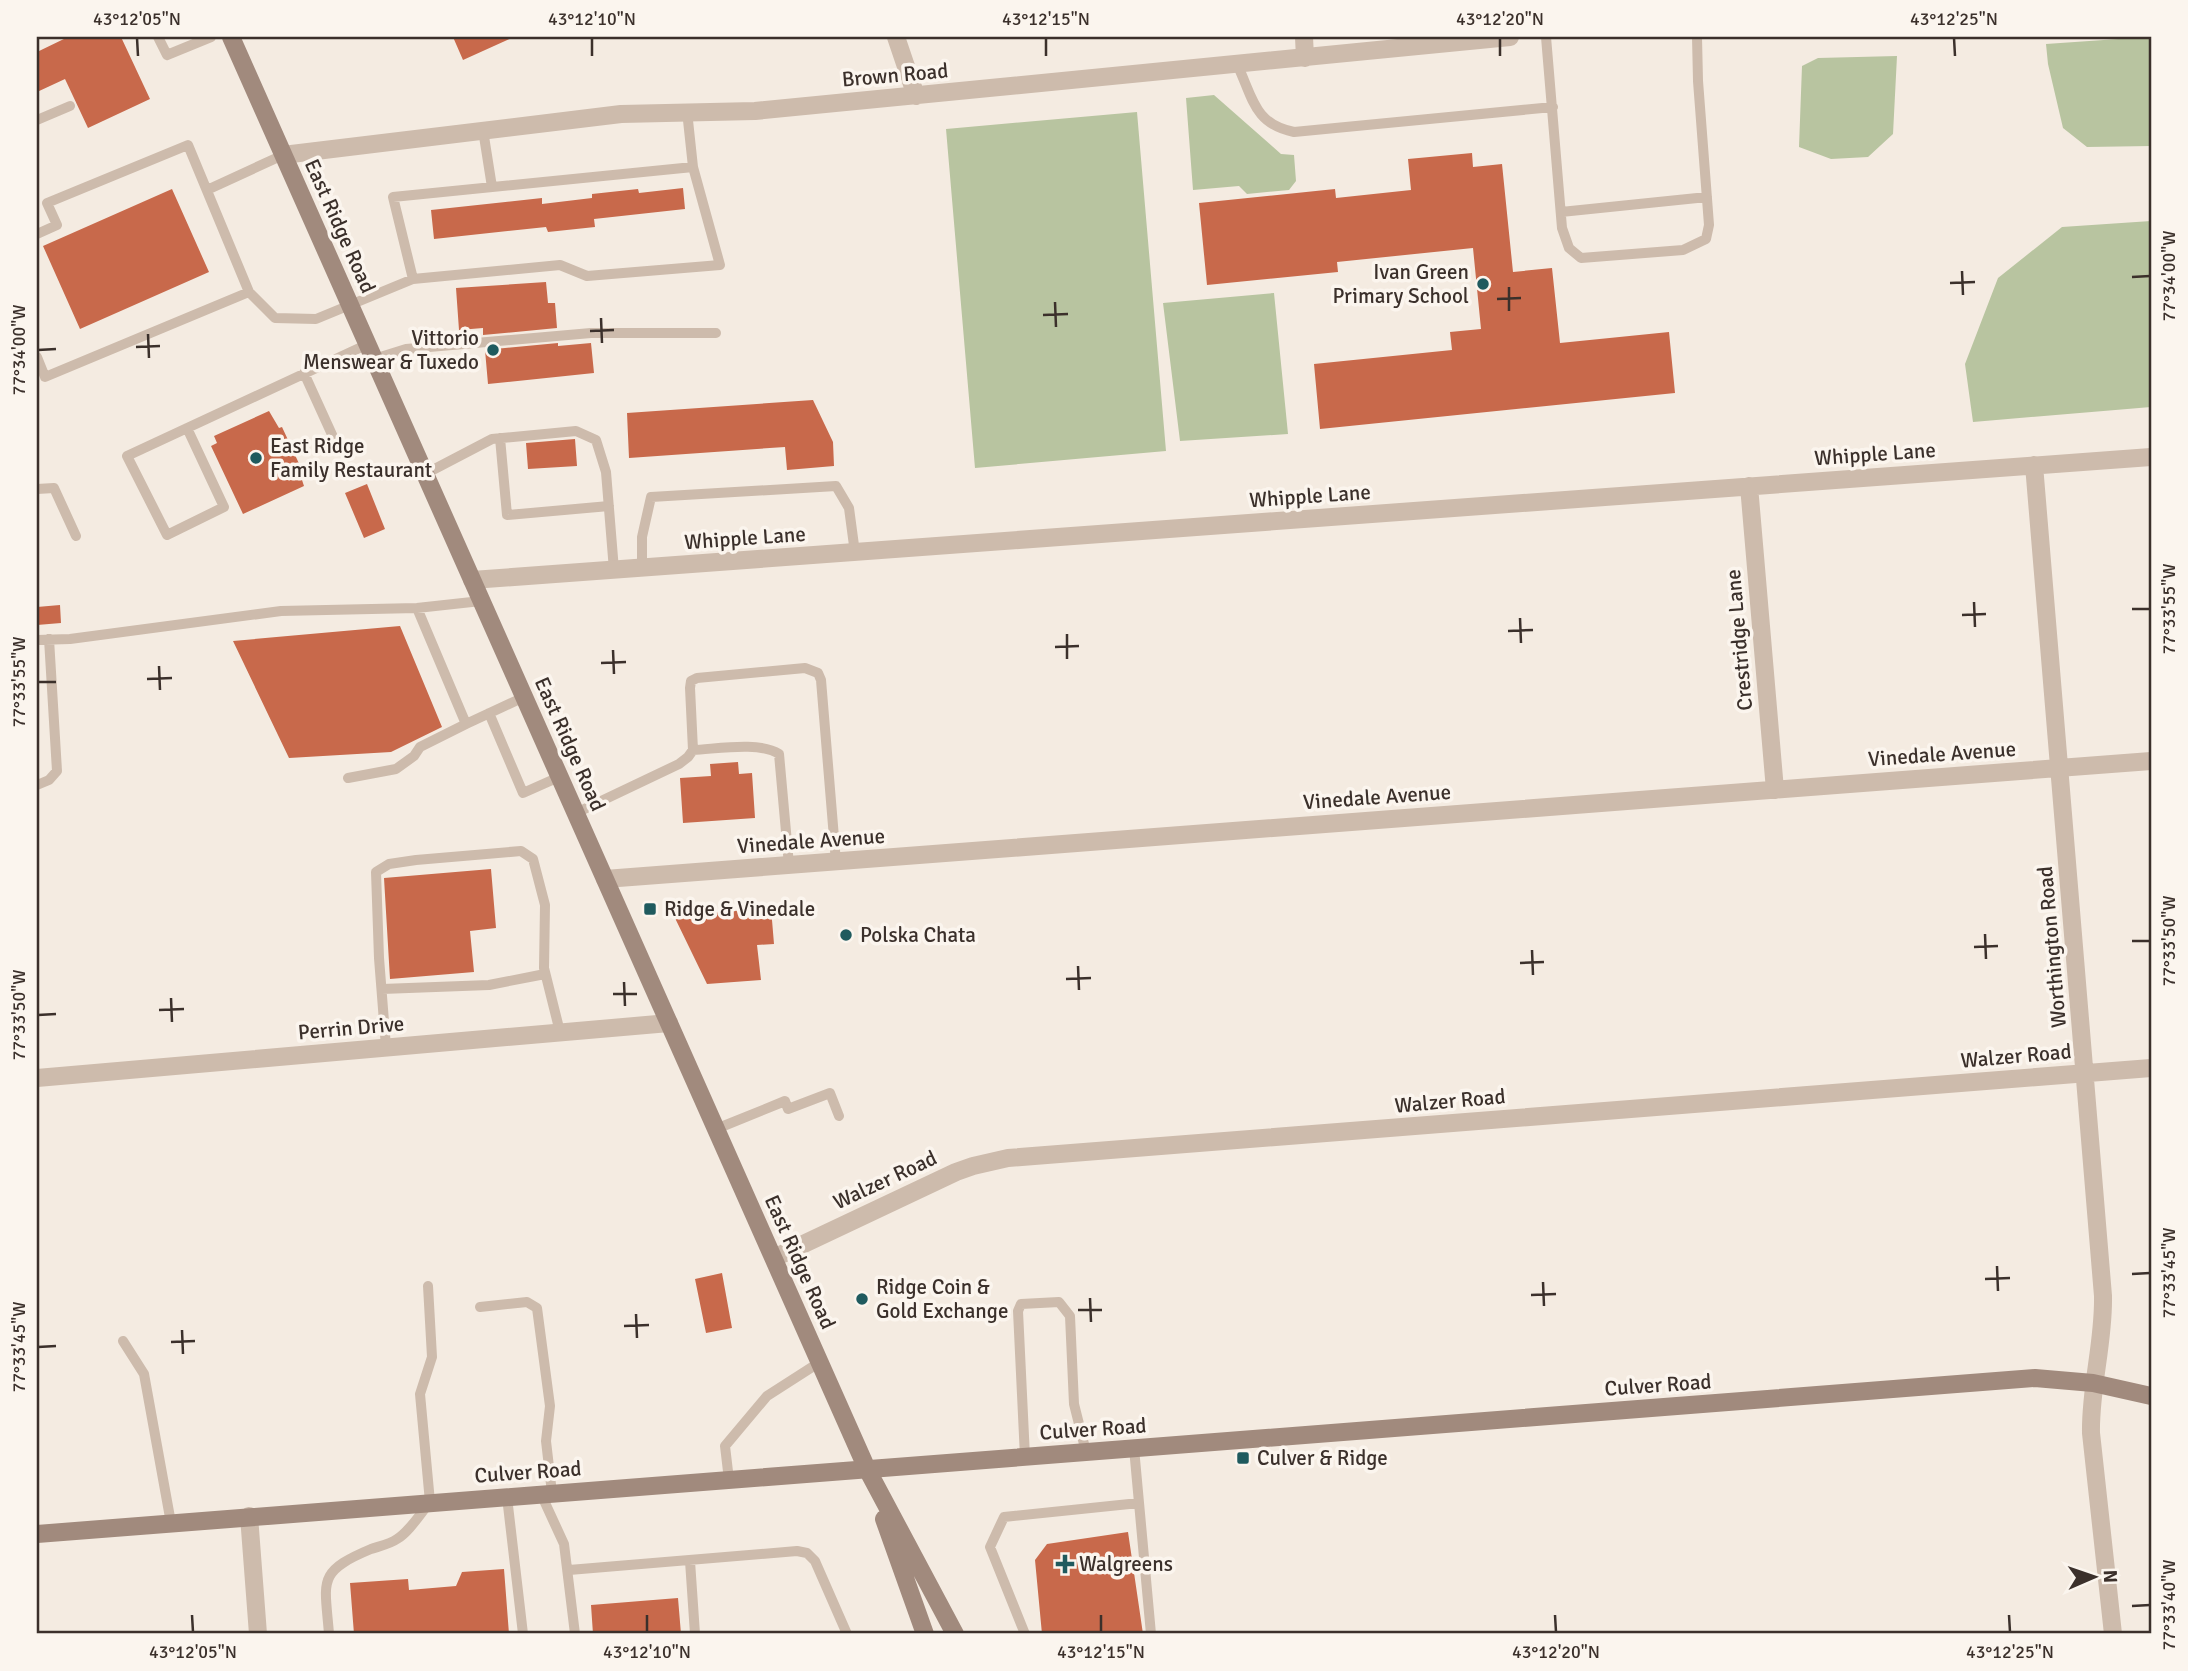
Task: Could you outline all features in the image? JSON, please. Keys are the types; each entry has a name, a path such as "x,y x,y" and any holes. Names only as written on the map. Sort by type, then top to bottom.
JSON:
{"main road":[{"name":"East Ridge Road","path":"231,37 867,1469 925,1634"},
{"name":"Culver Road","path":"37,1534 2035,1378 2093,1383 2151,1396"},
{"name":"East Ridge Road","path":"867,1469 955,1634"}],"street":[{"path":"896,37 916,96"},
{"path":"1304,37 1306,58"},
{"name":"Brown Road","path":"283,155 621,114 755,111 1510,37"},
{"name":"Whipple Lane","path":"472,580 2151,457"},
{"name":"Worthington Road","path":"2034,465 2104,1296 2103,1332 2091,1407 2093,1458 2113,1634"},
{"name":"Crestridge Lane","path":"1749,486 1775,790"},
{"name":"Vinedale Avenue","path":"605,879 2151,761"},
{"name":"Perrin Drive","path":"37,1078 669,1023"},
{"name":"Walzer Road","path":"774,1258 956,1172 1008,1158 2151,1068"},
{"path":"248,1516 258,1634"}],"lane":[{"path":"158,37 167,55 211,37"},
{"path":"1546,37 1562,228 1569,248 1581,258 1683,250 1706,239 1709,225 1697,37"},
{"path":"1237,64 1261,116 1276,128 1294,132 1553,107"},
{"path":"37,120 71,106"},
{"path":"37,234 57,225 47,203 188,145 249,292 275,318 316,319 413,279 560,265 587,276 720,264 693,167 687,111"},
{"path":"483,130 492,187"},
{"path":"207,190 283,155"},
{"path":"413,279 393,197 693,167"},
{"path":"1561,212 1707,197"},
{"path":"37,357 45,377 249,292"},
{"path":"187,428 224,507 167,535 127,456 304,373 371,352 592,333 716,333"},
{"path":"304,373 338,450"},
{"path":"425,474 492,439 576,431 596,440 606,472 614,570"},
{"path":"500,438 507,515 609,506"},
{"path":"642,568 642,537 651,497 836,486 849,508 856,553"},
{"path":"37,489 54,488 76,537"},
{"path":"37,640 70,639 281,611 417,608 481,601"},
{"path":"417,608 466,724"},
{"path":"37,785 49,780 57,771 48,639"},
{"path":"576,813 679,764 688,757 693,750 691,681 697,678 805,668 818,673 821,680 836,862"},
{"path":"348,778 396,769 414,756 419,747 524,697"},
{"path":"489,713 523,793 559,777"},
{"path":"693,750 757,747 771,749 779,754 789,865"},
{"path":"386,1047 376,872 389,864 521,851 533,859 545,905 545,974 560,1032"},
{"path":"382,989 489,985 545,974"},
{"path":"716,1129 785,1101 788,1109 830,1093 839,1115"},
{"path":"330,1634 326,1591 327,1579 332,1572 340,1564 398,1539 430,1503 420,1394 432,1357 428,1286"},
{"path":"1025,1457 1018,1311 1021,1304 1059,1302 1070,1316 1074,1404 1086,1452"},
{"path":"480,1307 527,1303 537,1308 540,1317 550,1406 546,1441 547,1494 564,1544 575,1634"},
{"path":"123,1341 144,1374 171,1523"},
{"path":"729,1480 724,1447 766,1396 820,1362"},
{"path":"1134,1448 1151,1634"},
{"path":"508,1497 523,1634"},
{"path":"1025,1634 990,1547 1004,1517 1139,1503"},
{"path":"569,1570 797,1551 807,1553 815,1561 847,1634"},
{"path":"690,1561 695,1634"}],"green space":[{"path":"2147,37 2151,41 2151,146 2087,147 2063,128 2046,44"},
{"path":"1897,56 1893,134 1868,157 1831,159 1799,147 1802,66 1818,58"},
{"path":"1214,95 1281,154 1294,155 1296,181 1289,190 1247,194 1239,186 1193,190 1186,98"},
{"path":"1137,112 1166,451 975,468 946,129"},
{"path":"2151,221 2151,407 1973,422 1965,364 1998,278 2062,227"},
{"path":"1274,293 1288,434 1180,441 1163,303"}],"building":[{"path":"68,37 121,37 150,99 88,128 65,79 37,92 37,52"},
{"path":"453,37 514,37 463,60"},
{"name":"Ivan Green Primary School","path":"1472,153 1473,167 1502,164 1513,272 1552,268 1560,343 1669,332 1675,393 1320,429 1314,364 1452,350 1450,332 1481,329 1473,248 1337,262 1338,272 1207,285 1199,203 1335,189 1336,198 1411,190 1408,159"},
{"path":"683,188 685,209 594,219 595,227 548,232 546,227 434,239 431,210 542,198 542,204 592,198 592,194"},
{"path":"172,189 209,272 80,329 43,246"},
{"path":"546,282 548,303 555,303 557,328 483,335 483,328 459,330 456,288"},
{"path":"558,343 558,346 591,343 594,373 488,384 485,350"},
{"path":"813,400 833,442 834,466 787,470 785,447 629,458 627,413"},
{"name":"East Ridge Family Restaurant","path":"269,411 279,428 282,427 302,470 299,471 304,486 243,514 211,446 217,443 214,436"},
{"path":"575,439 577,466 528,469 526,443"},
{"path":"367,484 385,529 364,538 345,493"},
{"path":"60,605 61,623 37,625 37,607"},
{"path":"400,626 442,727 391,752 289,758 233,641"},
{"path":"738,762 739,774 752,773 755,818 683,823 680,778 711,776 710,764"},
{"path":"491,869 496,928 470,931 474,972 390,979 384,878"},
{"path":"771,908 774,944 757,945 761,980 707,984 674,916"},
{"path":"722,1273 732,1328 706,1333 695,1279"},
{"name":"Walgreens","path":"1128,1532 1143,1634 1042,1634 1035,1560 1047,1544"},
{"path":"504,1569 509,1634 354,1634 350,1583 408,1579 409,1590 456,1586 462,1572"},
{"path":"678,1598 681,1634 593,1634 591,1605"}],"place":[{"name":"Ivan Green Primary School","path":"1483,284"},
{"name":"Vittorio Menswear & Tuxedo","path":"493,350"},
{"name":"East Ridge Family Restaurant","path":"256,458"},
{"name":"Ridge & Vinedale","path":"650,909"},
{"name":"Polska Chata","path":"846,935"},
{"name":"Ridge Coin & Gold Exchange","path":"862,1299"},
{"name":"Culver & Ridge","path":"1243,1458"},
{"name":"Walgreens","path":"1065,1564"}]}
